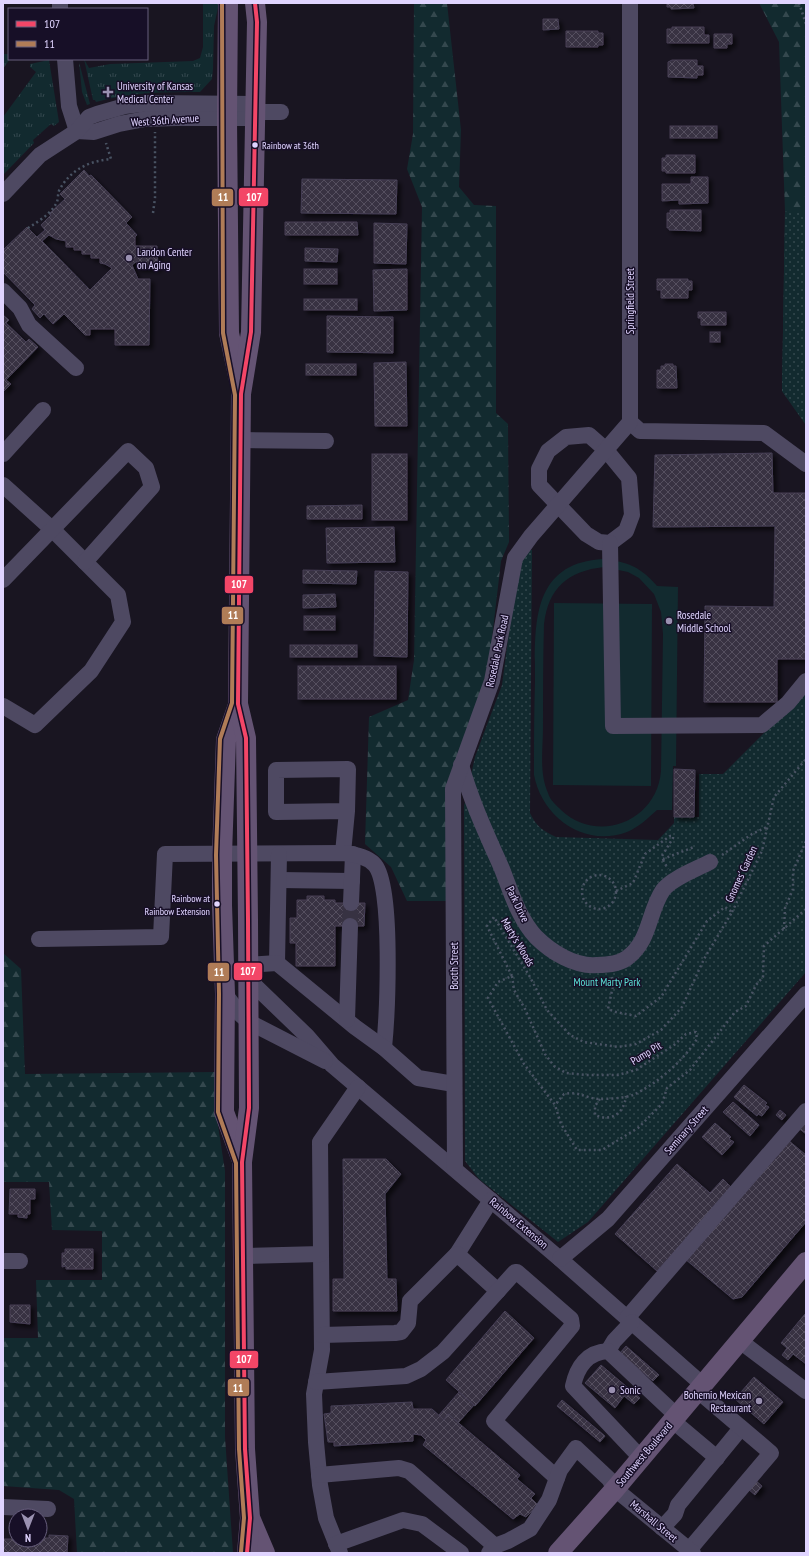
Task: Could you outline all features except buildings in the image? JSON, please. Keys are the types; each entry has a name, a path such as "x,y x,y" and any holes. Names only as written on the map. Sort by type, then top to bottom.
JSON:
{"main road":[{"path":"228,3 227,111 229,333 241,394"},
{"path":"247,1553 250,1518 245,1449 242,1162 249,1108 246,738 238,704 241,394 251,332 257,22 255,3"},
{"path":"238,704 226,740 222,855 225,994 224,1112 242,1162"},
{"name":"Southwest Boulevard","path":"558,1553 615,1489 740,1341 803,1271"},
{"path":"250,1518 265,1553"}],"street":[{"name":"Springfield Street","path":"630,3 630,422"},
{"path":"3,194 40,155 77,131 69,106 65,60"},
{"name":"West 36th Avenue","path":"77,131 94,132 119,124 145,119 227,111 281,112"},
{"path":"3,291 20,308 29,326 76,368"},
{"path":"3,454 43,410"},
{"path":"558,504 630,422 640,431 764,433 806,464"},
{"path":"589,435 606,450 629,478 632,495 632,515 626,531 610,543 599,542 586,534 539,485 539,469 548,450 566,437 589,435"},
{"path":"241,440 326,441"},
{"path":"3,580 128,451 146,468 152,487 85,562"},
{"path":"3,706 35,725 91,671 123,622 118,596 53,530 7,488"},
{"name":"Rosedale Park Road","path":"461,765 492,681 515,558 558,504"},
{"path":"610,543 613,726 762,725 788,703 806,682"},
{"name":"Park Drive","path":"461,765 468,790 522,917 536,936 562,957 590,966 611,965 626,959 637,949 646,933 658,902 667,886 710,862"},
{"name":"Booth Street","path":"455,1169 453,789 461,765"},
{"path":"347,811 276,812 276,770 348,769 347,811 348,854 352,881 351,903"},
{"path":"39,939 161,937 166,854 348,854 363,857 375,865 385,898 388,1005 384,1048"},
{"path":"277,963 279,854"},
{"path":"279,880 352,881"},
{"path":"347,1020 350,926"},
{"path":"277,963 384,1048 418,1078 454,1084"},
{"path":"248,972 277,963"},
{"name":"Rainbow Extension","path":"248,972 332,1065 560,1259 629,1320 742,1428 771,1453 691,1552"},
{"name":"Rainbow Extension","path":"225,994 240,1014 249,1022 332,1065"},
{"name":"Seminary Street","path":"560,1259 608,1219 806,994"},
{"path":"358,1087 320,1142 322,1350 314,1394 319,1475 326,1518 338,1548 403,1520 422,1524 461,1553"},
{"path":"608,1352 629,1320 806,1111"},
{"path":"322,1335 401,1332 408,1323 410,1301 457,1254 491,1200"},
{"path":"243,1256 321,1254"},
{"path":"457,1254 498,1291"},
{"path":"3,1261 20,1261"},
{"path":"316,1382 406,1376 421,1369 443,1352 515,1272 517,1272 571,1319 572,1326 494,1421 557,1478 549,1500 530,1529 508,1542 492,1549 409,1471 399,1468 319,1475"},
{"path":"740,1341 806,1391"},
{"path":"641,1458 573,1386 576,1372 586,1359 597,1352 608,1352 717,1458"},
{"path":"662,1528 675,1514 678,1505 742,1428"},
{"name":"Marshall Street","path":"557,1478 568,1457 576,1448 609,1479 615,1489 691,1552"},
{"path":"3,1507 26,1508"}],"path":[{"path":"799,3 806,24"},
{"path":"148,131 155,130 155,198 153,213"},
{"path":"28,228 40,220 56,203 59,190 68,177 82,165 111,159 104,138"},
{"name":"Gnomes' Garden","path":"732,912 762,852 774,796 806,759"},
{"path":"710,862 752,834 767,827"},
{"path":"616,891 632,883 645,854 670,836 673,836 673,838 662,856 662,859 694,846"},
{"path":"784,930 785,908 793,889 794,871 806,841"},
{"path":"594,876 609,878 614,884 616,891 615,898 611,904 605,908 597,909 590,906 585,901 583,894 584,886 588,880 594,876"},
{"path":"611,965 613,986 608,1009 636,1016 661,997 707,921 725,907 732,912"},
{"name":"Marty's Woods","path":"732,912 704,959 682,1007 661,1030 636,1044 618,1047 584,1042 570,1035 547,1010 530,977 494,917 487,926 512,976 498,982 488,998 524,1064 555,1105 561,1124 577,1150 602,1150 638,1128 662,1104 667,1088 690,1070 735,1012 746,1006 756,985 763,977 764,946 772,937 784,930 806,909"},
{"name":"Pump Pit","path":"512,976 514,990 528,1015 545,1054 554,1066 566,1073 586,1075 618,1075 636,1070 674,1045 686,1034 696,1032 697,1039 691,1050 659,1079 632,1096 600,1099 587,1097 575,1092 564,1094 555,1105"},
{"path":"600,1099 595,1106 595,1115 603,1119 617,1115 625,1106 626,1096"}],"green space":[{"path":"203,3 219,3 214,26 212,79 200,92 148,93 122,96 96,102 93,100 84,60 89,68 110,64 193,61 200,58 203,47"},
{"path":"414,3 447,3 461,130 459,187 474,205 496,206 496,413 508,424 509,542 501,561 490,655 482,689 454,767 448,901 407,901 391,867 365,844 369,717 408,700 414,660 422,207 407,169 413,134"},
{"path":"759,3 806,3 806,425 782,391 785,212 779,42"},
{"path":"3,54 8,54 8,60 9,60 3,69"},
{"path":"49,60 59,122 54,126 51,124 33,140 34,143 3,175 3,117 36,72 30,67 30,64"},
{"path":"79,62 90,104 87,105 82,92"},
{"path":"785,212 806,213 806,425 782,391"},
{"name":"Mount Marty Park","path":"526,550 532,550 530,813 537,825 551,835 556,837 658,840 674,823 674,817 699,817 699,774 723,774 806,691 806,972 588,1222 558,1242 479,1179 465,1161 464,806 475,757 502,685 516,579"},
{"path":"603,559 620,562 633,566 645,574 657,586 678,587 676,766 673,766 672,810 657,810 635,828 627,832 611,836 595,836 581,832 567,825 556,816 546,804 534,775 535,640 537,620 542,601 549,585 562,572 579,563","holes":["604,567 628,572 639,578 654,594 661,612 663,634 661,771 657,788 649,803 637,815 623,822 608,826 592,826 576,820 561,810 550,798 543,777 544,624 546,611 550,600 555,591 570,577 591,569"]},
{"path":"554,603 652,604 651,786 553,785"},
{"path":"3,953 21,969 25,1074 216,1072 217,1119 225,1171 225,1437 233,1553 77,1553 74,1499 59,1490 3,1486 3,1338 38,1338 36,1280 102,1280 102,1231 52,1230 49,1182 3,1182"}],"tunnel":[{"path":"350,926 351,903"}],"transit line":[{"name":"11","path":"222,3 223,333 235,395 232,703 220,739 216,855 219,994 218,1112 236,1163 239,1449 244,1518 241,1552"},
{"name":"107","path":"247,1553 250,1518 245,1449 242,1162 249,1108 248,919 246,738 238,704 241,394 251,332 257,22 255,3"}],"place":[{"name":"University of Kansas Medical Center","path":"108,92"},
{"name":"Rainbow at 36th","path":"255,145"},
{"name":"Landon Center on Aging","path":"129,258"},
{"name":"Rosedale Middle School","path":"669,621"},
{"name":"Rainbow at Rainbow Extension","path":"217,904"},
{"name":"Sonic","path":"612,1390"},
{"name":"Bohemio Mexican Restaurant","path":"759,1401"}]}
